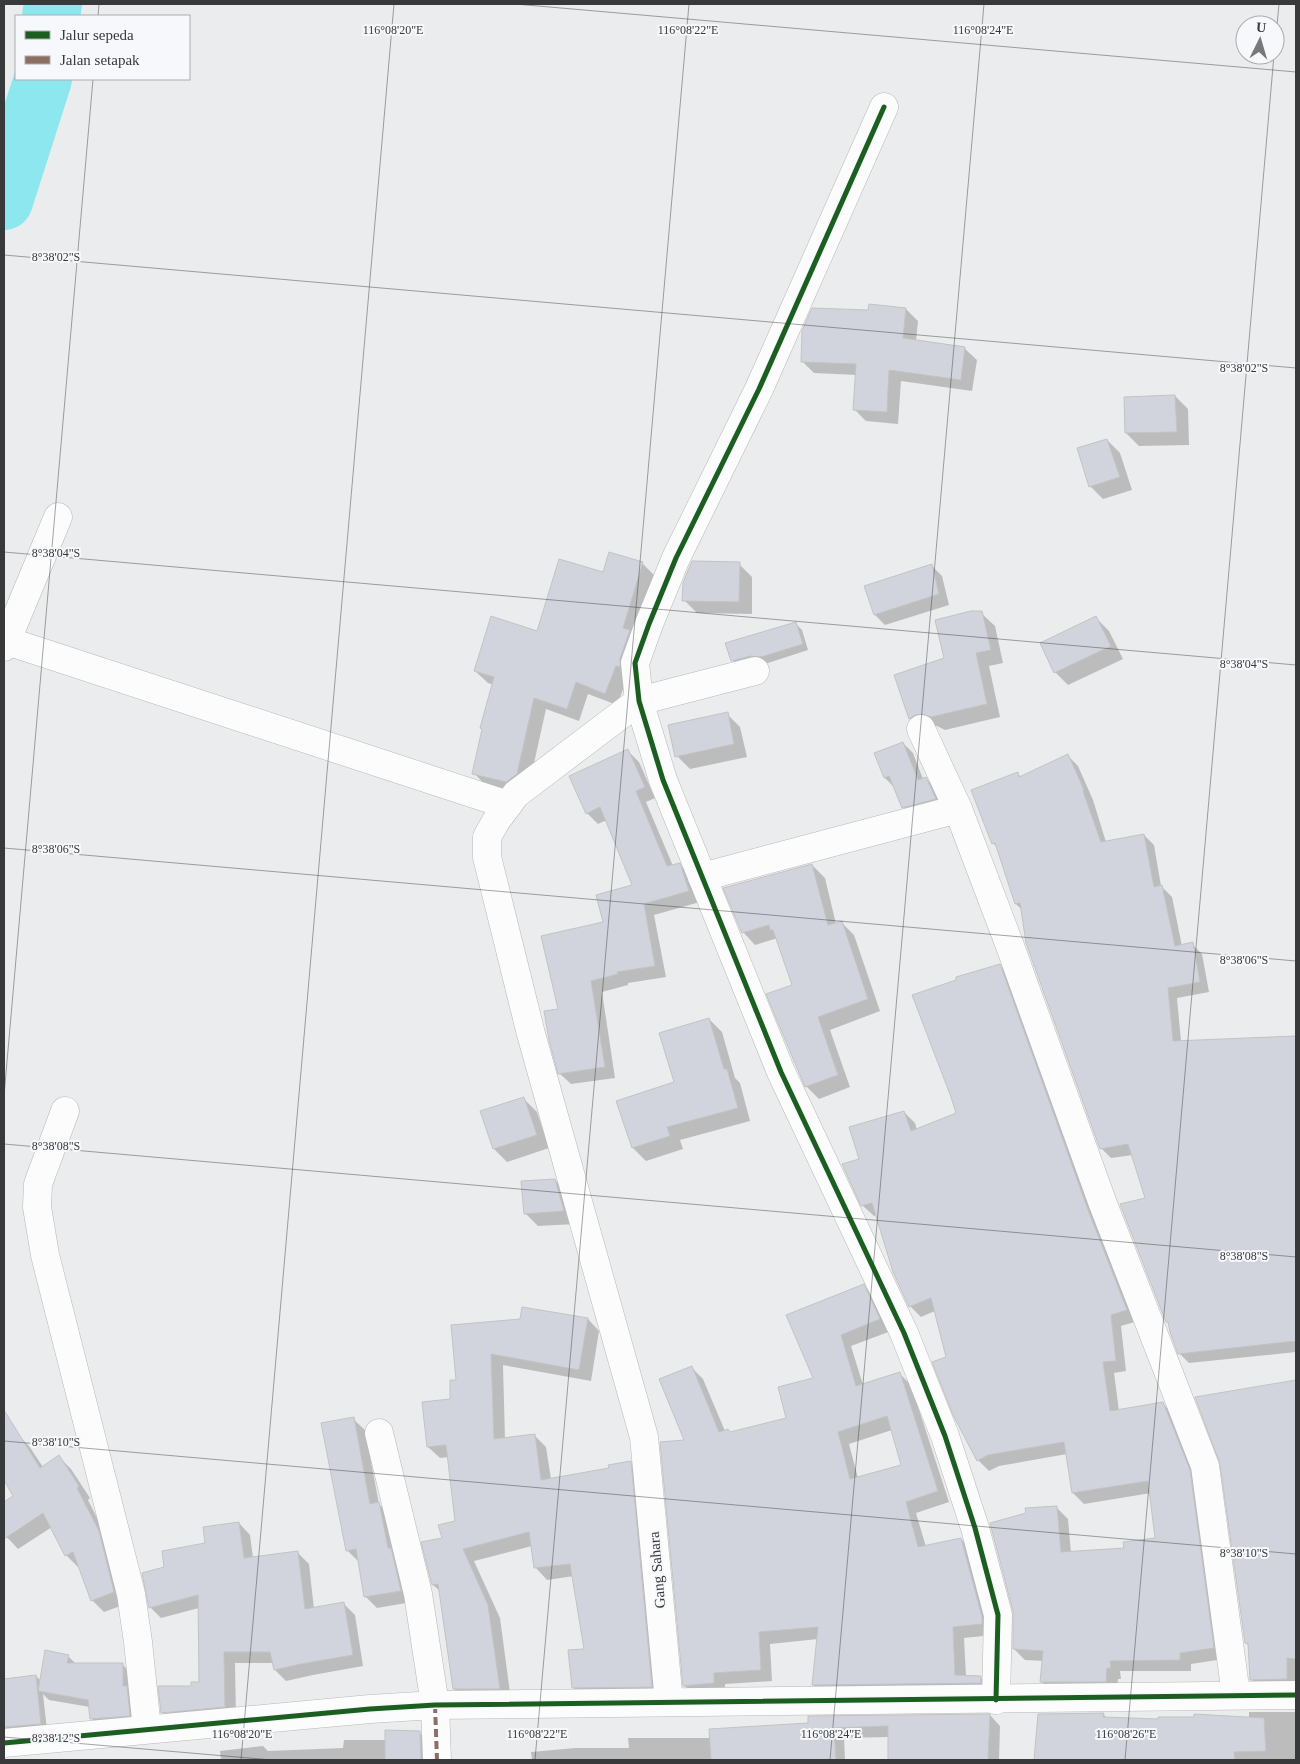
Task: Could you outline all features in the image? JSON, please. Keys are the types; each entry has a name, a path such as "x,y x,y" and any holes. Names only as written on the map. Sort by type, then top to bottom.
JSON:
{"street":[{"path":"884,107 759,389 676,558 635,663 639,701 663,780 781,1072 904,1333 945,1436 975,1528 998,1615 996,1700"},
{"path":"58,517 5,644 508,805"},
{"path":"639,701 755,671"},
{"name":"Gang Sahara","path":"639,701 516,794 488,837 487,857 531,1034 644,1437 669,1702"},
{"path":"921,729 958,809 1010,946 1103,1204 1205,1466 1236,1695"},
{"path":"702,877 958,809"},
{"path":"65,1111 38,1184 38,1215 47,1265 127,1577 138,1642 147,1729"},
{"path":"378,1433 418,1594 435,1705 437,1760"},
{"path":"4,1743 370,1709 435,1705 996,1700 1296,1695"}],"building":[{"path":"869,304 906,308 903,338 965,347 961,380 889,370 887,412 853,410 856,364 801,362 802,331 812,308 868,310"},
{"path":"1175,395 1177,432 1125,433 1124,397"},
{"path":"1107,439 1120,477 1089,487 1077,448"},
{"path":"609,552 643,562 623,628 630,630 620,658 620,667 616,666 605,694 576,682 567,709 534,698 517,774 506,782 472,774 482,729 480,728 494,677 474,671 491,616 537,631 559,559 603,572"},
{"path":"692,561 740,562 739,602 682,601 683,583"},
{"path":"932,564 939,594 874,615 864,586"},
{"path":"971,611 982,611 991,650 976,653 987,704 931,717 923,714 915,715 909,719 894,675 944,658 935,620"},
{"path":"1096,616 1111,646 1054,673 1040,643"},
{"path":"796,622 803,644 761,657 751,656 731,661 725,643"},
{"path":"728,712 734,744 675,757 668,725"},
{"path":"903,742 918,780 926,777 936,799 902,808 889,776 884,778 874,753"},
{"path":"628,749 645,787 636,791 667,866 680,863 689,891 644,904 655,966 617,972 618,974 591,981 605,1067 558,1074 544,1011 558,1009 541,936 603,922 596,895 632,885 600,807 586,814 569,776"},
{"path":"1068,754 1084,790 1101,842 1144,834 1154,887 1162,885 1175,946 1193,942 1200,982 1168,988 1173,1041 1296,1036 1296,1341 1178,1354 1168,1322 1166,1322 1120,1204 1145,1198 1128,1144 1100,1149 1026,943 1020,903 1015,904 995,843 992,844 971,790 1018,772 1019,777"},
{"path":"812,864 828,925 842,921 868,999 818,1017 838,1075 805,1087 766,994 792,985 773,930 770,930 769,925 742,933 723,888"},
{"path":"1000,964 1088,1210 1127,1310 1111,1315 1116,1361 1103,1362 1110,1411 1163,1402 1190,1470 1214,1648 1180,1653 1180,1660 1110,1661 1111,1668 1107,1668 1106,1682 1040,1682 1043,1651 1013,1649 1013,1611 990,1523 1026,1513 1025,1508 1057,1506 1061,1552 1124,1548 1123,1542 1155,1538 1148,1481 1072,1493 1064,1442 988,1455 977,1461 953,1415 932,1362 946,1357 931,1298 909,1307 893,1272 872,1203 861,1206 842,1164 859,1159 849,1127 904,1111 911,1131 956,1113 912,995 956,980 956,977"},
{"path":"709,1018 738,1108 667,1127 670,1136 632,1148 616,1101 674,1082 659,1033"},
{"path":"524,1097 537,1135 493,1149 480,1111"},
{"path":"555,1179 564,1211 524,1214 521,1181"},
{"path":"864,1284 880,1319 841,1335 856,1386 900,1372 938,1491 906,1502 918,1547 961,1538 982,1617 982,1624 953,1627 955,1675 981,1676 981,1683 812,1685 818,1627 759,1632 761,1670 714,1673 714,1683 683,1686 660,1442 684,1440 659,1379 692,1366 719,1432 728,1429 730,1432 786,1418 778,1387 813,1378 786,1315","holes":["887,1416 901,1465 850,1479 838,1432"]},
{"path":"522,1307 588,1318 579,1370 491,1354 494,1439 535,1434 541,1480 609,1468 608,1465 631,1461 652,1687 572,1688 568,1650 584,1649 570,1564 534,1568 529,1532 463,1549 488,1605 500,1689 453,1689 438,1584 432,1585 421,1542 442,1538 438,1525 455,1521 446,1445 427,1447 422,1402 450,1399 450,1380 456,1380 451,1325 520,1319"},
{"path":"1296,1380 1296,1659 1287,1658 1287,1679 1250,1680 1248,1643 1245,1643 1220,1464 1195,1397"},
{"path":"4,1410 40,1468 59,1455 79,1486 77,1488 99,1531 114,1592 91,1601 73,1552 65,1556 43,1513 4,1539 4,1502 13,1496 4,1480"},
{"path":"354,1417 370,1504 379,1502 388,1548 391,1548 401,1591 364,1597 356,1549 346,1551 321,1423"},
{"path":"239,1522 244,1558 298,1551 305,1609 344,1602 353,1655 274,1670 270,1652 224,1652 225,1707 161,1713 158,1686 191,1686 191,1682 199,1682 198,1595 149,1608 142,1573 164,1567 162,1551 205,1543 203,1527"},
{"path":"45,1650 69,1655 67,1663 123,1663 123,1686 127,1686 130,1716 90,1719 88,1700 38,1691"},
{"path":"36,1675 41,1724 4,1727 4,1679"},
{"path":"1104,1713 1103,1717 1158,1719 1158,1717 1194,1717 1194,1714 1264,1718 1266,1751 1234,1752 1235,1760 1034,1760 1038,1714"},
{"path":"990,1714 988,1760 888,1760 888,1726 834,1728 836,1760 711,1760 709,1729 808,1723 808,1716"},
{"path":"385,1730 420,1731 421,1760 385,1760"}],"waterway":[{"path":"51,15 53,4"},
{"path":"4,201 43,80"}],"marked path":[{"path":"435,1705 437,1760"}],"cycle path":[{"path":"884,107 759,389 676,558 635,663 639,701 663,780 781,1072 904,1333 945,1436 975,1528 998,1615 996,1700"},
{"path":"4,1743 370,1709 435,1705 1296,1695"}]}
